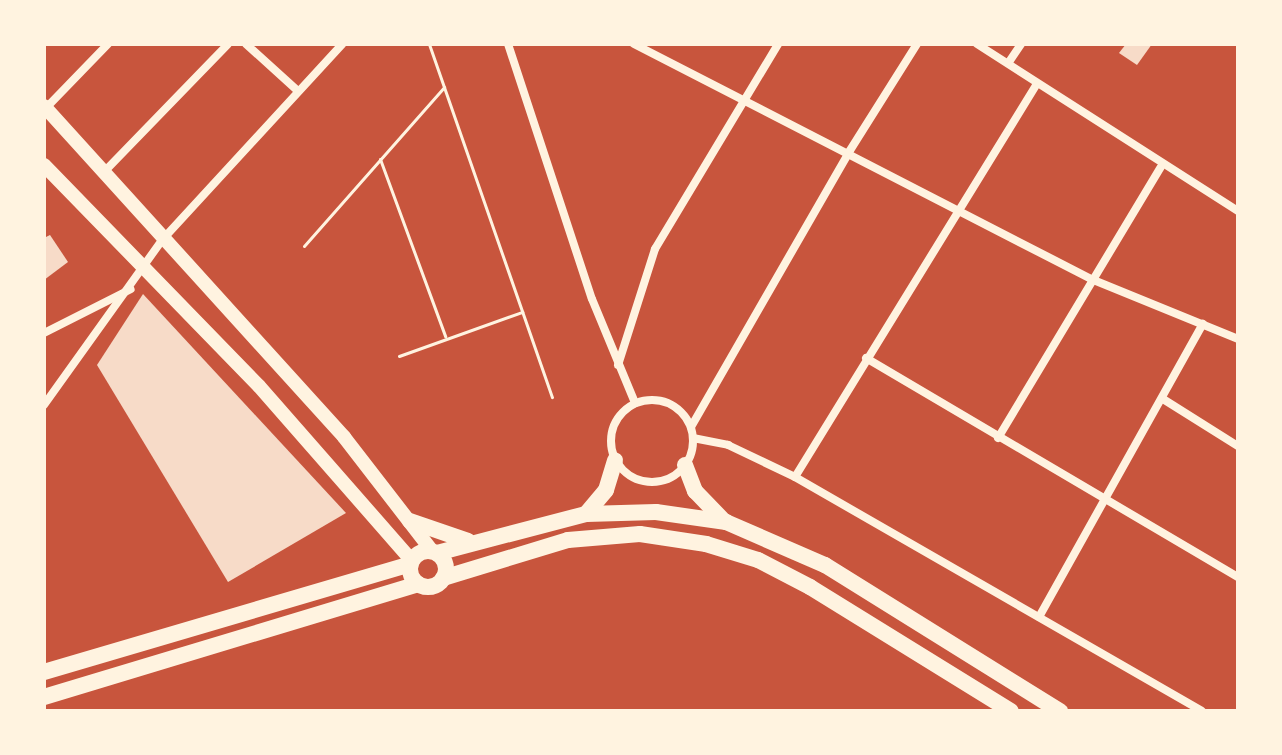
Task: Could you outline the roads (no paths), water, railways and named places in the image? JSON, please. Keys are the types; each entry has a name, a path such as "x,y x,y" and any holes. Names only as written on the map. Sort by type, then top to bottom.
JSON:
{"highway":[{"path":"586,514 606,490 615,460"},
{"path":"685,465 695,491 726,522"},
{"path":"44,672 411,562 421,552 435,552 586,514 656,512 726,522 825,565 1060,711"},
{"path":"410,521 441,535 474,541"},
{"path":"44,697 418,584 434,586 443,578 518,552 579,539 640,534 715,546 758,560 810,587 1011,711"},
{"path":"435,552 444,562 443,578"},
{"path":"411,562 418,584"}],"main road":[{"path":"45,107 344,437 435,552"},
{"path":"44,165 144,272 259,386 411,562"}],"street":[{"path":"45,107 108,44"},
{"path":"104,172 228,44"},
{"path":"246,44 298,91"},
{"path":"44,405 144,272 163,239 342,44"},
{"path":"508,44 618,365 635,403"},
{"path":"618,365 655,249 778,44"},
{"path":"691,427 849,152 917,44"},
{"path":"977,44 1009,62 1161,167 1238,211"},
{"path":"1009,62 1021,44"},
{"path":"638,45 1091,279 1238,339"},
{"path":"795,477 957,209 1037,84"},
{"path":"998,438 1161,167"},
{"path":"44,333 132,288"},
{"path":"1039,617 1203,324"},
{"path":"866,358 1238,577"},
{"path":"1163,399 1238,446"},
{"path":"662,401 674,406 691,427 693,438 685,465 675,475 648,482 635,478 615,460 611,447 616,421 635,403 662,401"},
{"path":"693,438 728,445 795,477 1202,711"}]}
